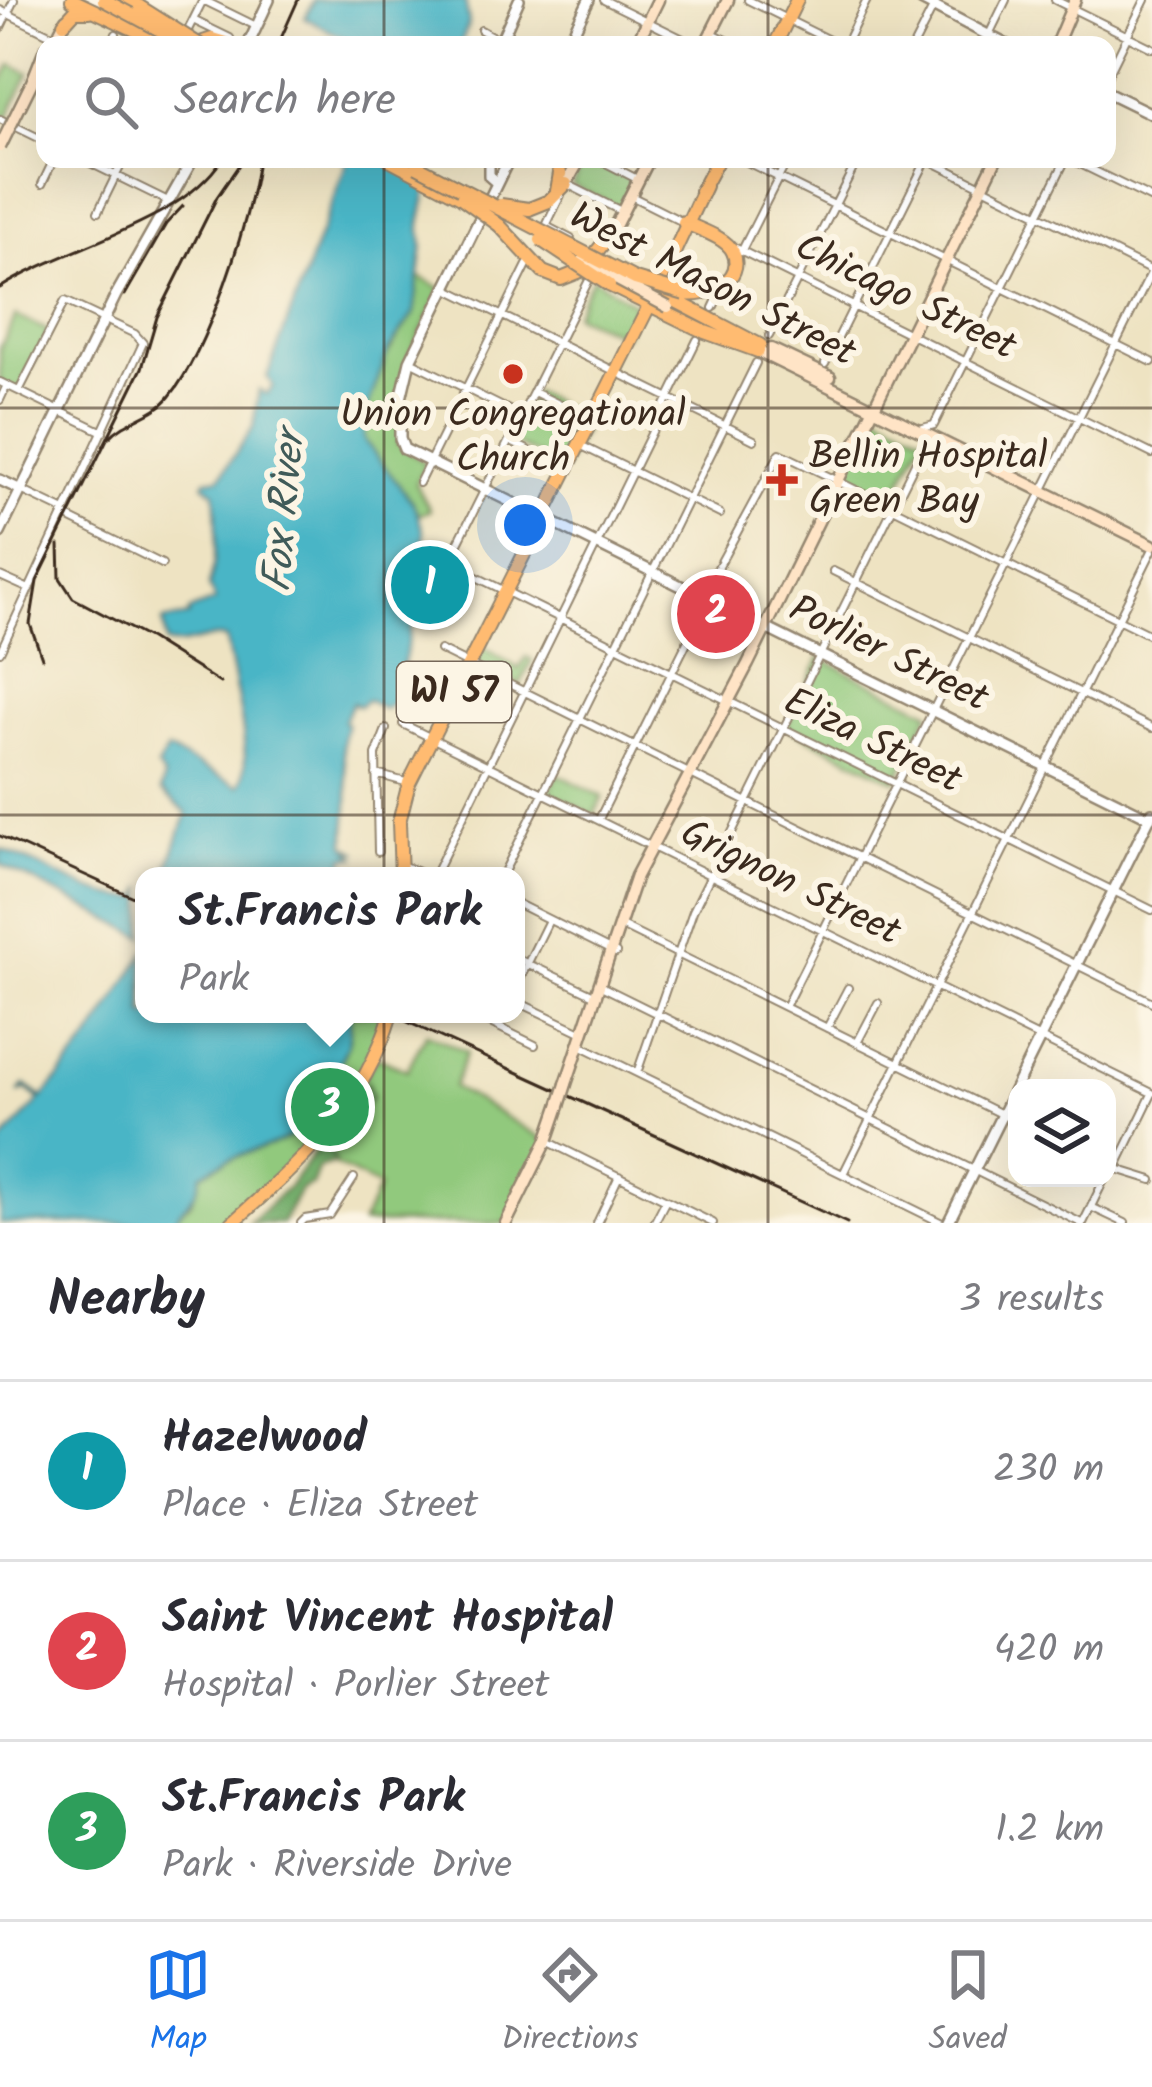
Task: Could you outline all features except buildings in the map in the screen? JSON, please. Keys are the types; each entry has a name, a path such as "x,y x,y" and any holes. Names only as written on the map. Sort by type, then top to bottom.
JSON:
{"main road":[{"path":"72,0 98,4 172,36"},
{"path":"55,36 72,0"},
{"path":"54,36 72,0"},
{"path":"640,36 658,0"},
{"path":"710,36 728,0"},
{"path":"780,36 797,0"},
{"path":"64,23 98,4"},
{"path":"98,4 147,36"},
{"path":"134,4 180,36"},
{"path":"1057,36 1072,6"},
{"path":"0,146 36,74"},
{"path":"32,82 36,76"},
{"name":"West Mason Street","path":"406,168 548,236"},
{"path":"421,168 503,206 529,209 563,191 575,168"},
{"name":"West Mason Street","path":"421,168 669,305 928,429 1152,548"},
{"path":"558,168 563,191"},
{"path":"461,197 514,237 550,276 567,279 576,275 611,234 645,168"},
{"path":"646,305 714,168"},
{"path":"509,1223 550,1142 621,926 655,847 992,168"},
{"name":"Chicago Street","path":"686,223 725,243"},
{"path":"548,236 609,285 646,305 761,349"},
{"path":"548,236 687,300 710,294 731,272 733,250 725,243"},
{"path":"656,285 761,349"},
{"name":"WI 57","path":"400,867 399,822 409,783 646,305"},
{"path":"232,1223 327,1134 373,1059 388,1023"}],"street":[{"path":"0,29 4,12 14,0"},
{"path":"192,36 203,0 256,27"},
{"path":"251,36 269,0"},
{"path":"506,36 519,0"},
{"path":"571,36 589,0"},
{"path":"604,0 677,36"},
{"path":"748,0 823,36"},
{"path":"847,36 867,0"},
{"path":"921,0 935,3 992,36"},
{"path":"989,34 1006,0"},
{"path":"1055,0 1152,48"},
{"path":"1116,58 1145,0"},
{"path":"918,36 935,3"},
{"path":"4,12 42,36"},
{"path":"193,20 221,36"},
{"path":"481,30 491,36"},
{"path":"989,34 994,36"},
{"path":"1116,96 1152,114"},
{"path":"0,119 36,137"},
{"path":"42,184 50,168"},
{"path":"100,168 170,202"},
{"path":"98,212 120,168"},
{"path":"0,532 104,319 186,168"},
{"path":"488,168 488,176 497,183"},
{"path":"504,168 410,361 521,416"},
{"path":"616,168 639,180"},
{"path":"759,168 1152,362"},
{"path":"713,308 784,168"},
{"path":"506,867 854,168"},
{"path":"825,364 922,168"},
{"path":"785,1007 1152,271 945,168"},
{"path":"638,1073 677,954 711,875 928,429 1063,168"},
{"path":"1086,168 1152,200"},
{"path":"548,236 563,191 622,212"},
{"name":"Chicago Street","path":"631,196 686,223"},
{"path":"488,202 548,236 571,239"},
{"path":"448,563 611,234"},
{"name":"Chicago Street","path":"725,243 1152,454"},
{"path":"419,483 526,265"},
{"path":"446,288 754,440"},
{"path":"0,652 143,343 104,319 70,303 62,304 19,391"},
{"path":"436,867 697,340"},
{"name":"Porlier Street","path":"410,361 400,403 404,448 1151,817"},
{"path":"0,400 4,383 103,432"},
{"path":"534,392 589,419"},
{"path":"509,441 565,468"},
{"path":"577,444 720,514"},
{"path":"599,820 672,673 721,560 782,453 1152,636"},
{"path":"0,480 162,564"},
{"path":"843,1174 1152,548"},
{"name":"Eliza Street","path":"438,558 1152,910"},
{"path":"833,571 1152,728"},
{"path":"0,576 28,589"},
{"path":"440,650 1152,1002"},
{"name":"Grignon Street","path":"403,724 1152,1094"},
{"path":"378,852 376,774 386,728"},
{"path":"376,774 409,783"},
{"path":"525,1006 638,1073 945,1223 1151,817"},
{"path":"525,908 613,952"},
{"path":"525,969 549,920"},
{"path":"621,926 1008,1117"},
{"path":"525,962 658,1014 1082,1223 1101,1187"},
{"path":"827,1028 848,988"},
{"path":"857,1043 878,1003"},
{"path":"490,1023 535,1045"},
{"path":"1116,1159 1152,1094"},
{"path":"550,1142 710,1222"},
{"path":"1116,1173 1152,1180"},
{"path":"597,1223 619,1176"},
{"path":"301,1223 330,1215 354,1178"},
{"path":"654,1223 666,1199"},
{"path":"1091,1207 1120,1222"}],"green space":[{"path":"11,64 29,73 7,119 0,114 0,86"},
{"path":"580,168 605,168 636,181 621,208 572,185"},
{"path":"418,276 442,289 407,361 398,444 425,463 416,484 430,510 419,515 364,440 348,428 366,428 364,418 382,362 414,313"},
{"path":"593,277 636,305 625,335 574,315"},
{"path":"16,316 49,331 19,391 0,382 0,348"},
{"path":"534,392 589,419 565,468 509,441"},
{"path":"876,412 924,436 890,504 841,480"},
{"path":"483,647 519,669 526,657 532,660 520,685 474,662"},
{"path":"820,658 930,712 896,781 786,727"},
{"path":"558,774 603,797 594,815 549,792"},
{"path":"350,1023 383,1023 340,1105 300,1153 226,1223 175,1223 176,1215 191,1202 200,1175 278,1143 309,1122 322,1104 349,1036"},
{"path":"426,1033 467,1052 453,1087 549,1142 508,1223 362,1223 379,1187 314,1154 377,1057 407,1070"},
{"path":"367,1083 372,1097 331,1152 335,1162 318,1168 313,1184 300,1190 282,1223 249,1223 289,1186"}],"water":[{"path":"314,0 465,0 469,23 464,36 340,36 305,18"},
{"name":"Fox River","path":"345,168 432,168 420,224 423,245 414,313 389,349 364,418 364,440 413,503 424,532 425,567 402,668 397,670 393,703 384,709 367,700 359,706 352,703 343,722 347,724 343,750 348,794 346,845 359,852 350,851 356,857 345,857 345,867 168,867 187,813 161,791 164,778 157,767 167,750 239,786 244,774 241,716 226,639 166,643 163,621 189,616 189,611 215,601 209,586 216,540 215,492 204,485 206,479 220,477 253,427 259,390 267,394 273,386 267,377"},
{"path":"0,849 108,895 135,897 135,932 0,864"},
{"path":"135,968 135,1023 349,1023 348,1042 309,1122 278,1142 201,1174 175,1223 0,1223 0,1144 40,1100 26,1089 18,1094 25,1085 43,1098 91,1038"}],"railway":[{"path":"282,36 298,0"},
{"path":"0,288 151,217 179,201 214,168"},
{"path":"42,658 30,624 37,581 142,368 157,317 217,197 237,168"},
{"path":"109,438 164,403 184,375 225,283 257,168"},
{"path":"125,295 166,224 183,206"},
{"path":"59,545 60,578 73,598 220,683"},
{"path":"0,836 135,898"},
{"path":"410,1023 847,1223"}],"place":[{"name":"Union Congregational Church","path":"513,374"},
{"name":"Bellin Hospital Green Bay","path":"782,480"},
{"name":"Hazelwood","path":"430,585"},
{"name":"Saint Vincent Hospital","path":"716,614"},
{"name":"St.Francis Park","path":"330,1107"}]}
